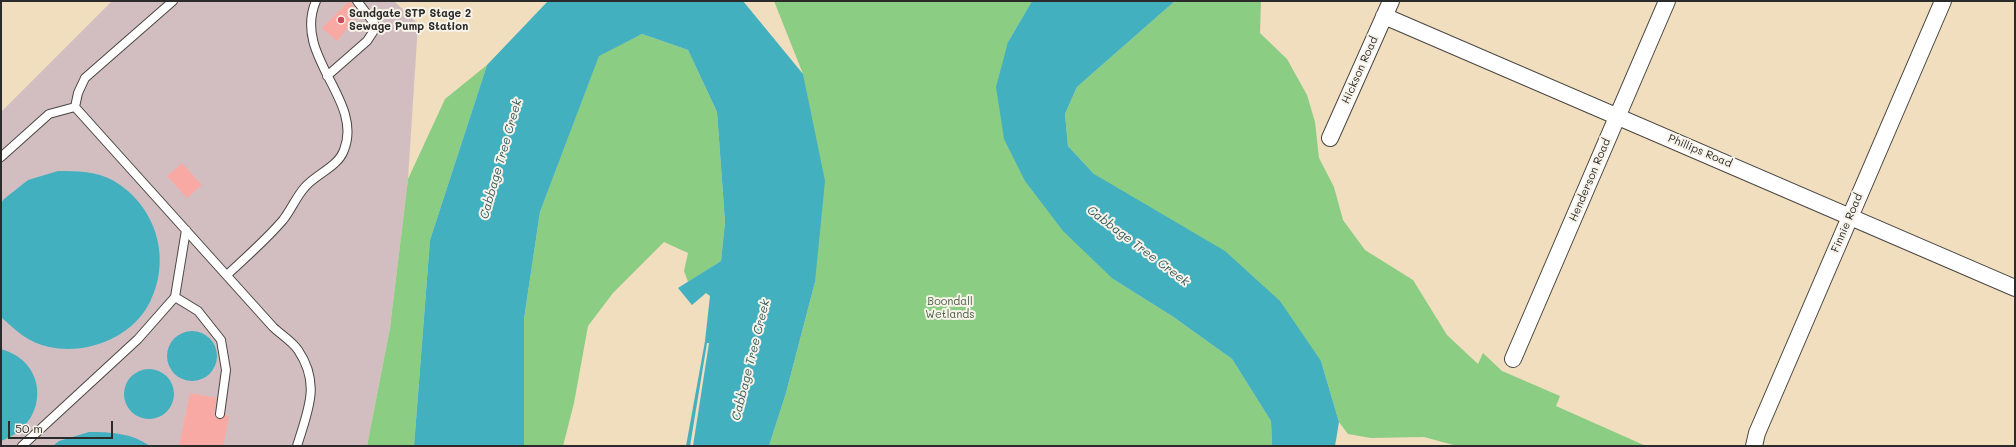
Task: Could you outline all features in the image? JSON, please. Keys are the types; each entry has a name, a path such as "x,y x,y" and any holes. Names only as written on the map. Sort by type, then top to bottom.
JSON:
{"street":[{"name":"Hickson Road","path":"1330,138 1391,1"},
{"name":"Henderson Road","path":"1513,359 1667,1"},
{"name":"Finnie Road","path":"1754,446 1757,433 1943,1"},
{"name":"Phillips Road","path":"1384,16 2015,288"}],"lane":[{"path":"173,1 85,78 78,92 76,107 273,327 297,348 310,372 312,397 297,446"},
{"path":"227,275 284,218 305,187 339,159 344,151 348,137 348,122 314,44 311,29 312,10 316,1"},
{"path":"327,76 367,41 373,32 374,23 358,1"},
{"path":"1,157 49,114 76,107"},
{"path":"22,446 138,339 175,297 186,230"},
{"path":"175,297 198,311 221,340 226,370 220,414"}],"shaded area":[{"path":"112,1 394,1 418,24 408,179 390,328 367,446 1,446 1,112"}],"green space":[{"name":"Boondall Wetlands","path":"774,1 1032,1 1008,42 1113,279 1172,316 1232,359 1271,421 1272,446 769,446 786,393 815,282 803,74"},
{"path":"1175,1 1261,1 1260,33 1287,59 1307,95 1315,122 1319,158 1334,187 1343,220 1365,250 1413,280 1447,335 1478,364 1483,353 1502,371 1560,396 1556,406 1646,446 1457,446 1424,437 1371,438 1348,434 1339,422 1321,361 1094,174 1068,146 1065,114 1077,87"},
{"path":"642,34 688,50 717,112 725,222 721,261 688,282 684,271 688,253 664,242 613,293 588,326 574,403 563,446 524,446 524,319 540,212 599,55"},
{"path":"487,65 430,240 414,446 367,446 390,328 408,179 445,99"}],"water":[{"name":"Cabbage Tree Creek","path":"548,1 743,1 803,74 825,181 815,282 786,393 769,446 686,446 705,341 710,296 706,293 692,305 678,288 721,261 725,222 717,112 688,50 642,34 599,56 540,212 524,319 524,446 414,446 430,240 487,65"},
{"name":"Cabbage Tree Creek","path":"1032,1 1175,1 1077,87 1065,114 1068,146 1094,174 1225,251 1280,301 1321,361 1339,422 1335,446 1272,446 1271,421 1232,359 1172,316 1113,279 1063,231 1025,181 1004,139 996,87 1008,42"},
{"path":"58,171 94,173 114,181 129,192 140,204 150,219 156,234 160,268 150,302 142,315 132,325 107,341 93,346 64,349 42,345 17,331 1,317 1,203 28,180"},
{"path":"192,331 206,335 213,342 217,356 213,370 206,377 192,381 178,377 171,370 167,356 171,342 178,335"},
{"path":"1,349 17,356 29,367 35,380 37,394 35,409 28,422 17,433 1,441"},
{"path":"149,369 158,371 167,376 172,385 174,394 172,403 167,412 158,417 149,419 140,417 131,412 126,403 124,394 126,385 131,376 140,371"},
{"path":"89,432 121,434 136,438 150,446 53,446 59,441"}],"pier":[{"path":"707,343 709,343 693,446 690,446"}],"building":[{"name":"Sandgate STP Stage 2 Sewage Pump Station","path":"349,1 360,13 337,41 322,28"},
{"path":"182,163 202,185 187,198 167,176"},
{"path":"190,393 217,398 214,413 215,416 220,419 225,415 229,416 223,446 179,446"}],"place":[{"name":"Sandgate STP Stage 2 Sewage Pump Station","path":"341,20"}]}
